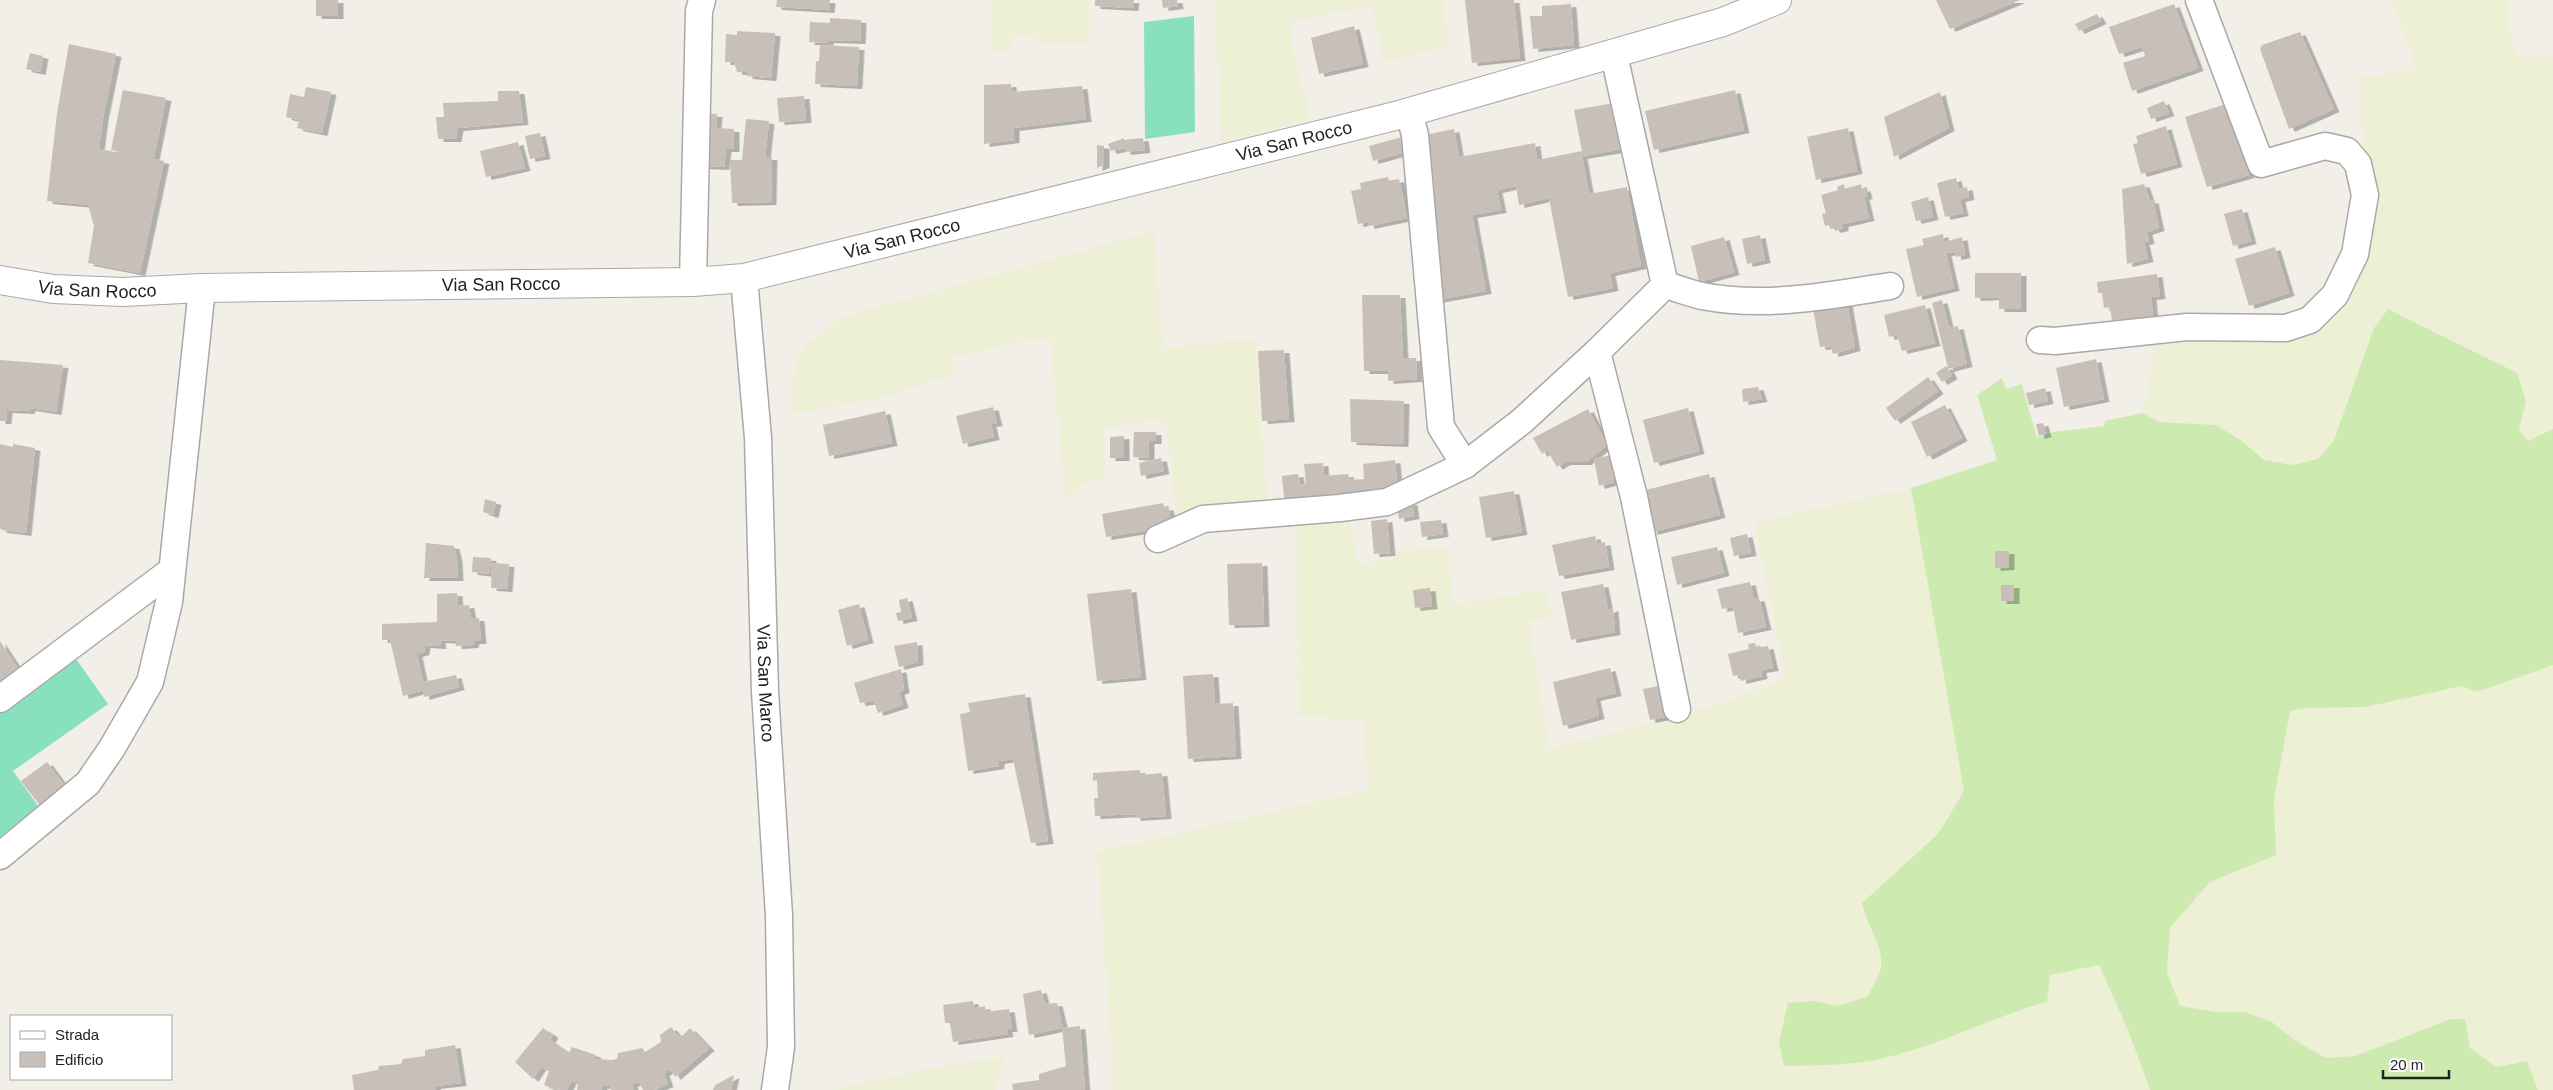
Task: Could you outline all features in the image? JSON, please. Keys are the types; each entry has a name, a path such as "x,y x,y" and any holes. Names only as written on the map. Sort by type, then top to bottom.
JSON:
{"street":[{"path":"694,282 699,11 702,0"},
{"name":"Via San Rocco","path":"0,280 53,289 123,292 202,288 694,282 744,278 1409,112 1614,55 1723,22 1778,0"},
{"path":"2040,340 2055,342 2187,327 2286,328 2310,320 2335,295 2355,254 2365,195 2358,164 2347,152 2325,146 2261,164 2199,0"},
{"path":"1614,55 1665,285"},
{"path":"1409,112 1416,135 1440,427 1465,465"},
{"name":"Via San Marco","path":"744,278 758,438 765,691 779,916 781,1047 775,1090"},
{"path":"1665,285 1701,296 1746,302 1806,300 1890,286"},
{"path":"1158,539 1203,519 1340,508 1387,502 1465,465 1522,421 1597,352 1665,285"},
{"path":"0,856 88,783 112,748 150,682 169,602 202,288"},
{"path":"1597,352 1634,497 1677,709"},
{"path":"0,700 171,571"}],"green space":[{"path":"991,0 1089,0 1089,42 1038,42 1037,37 1011,37 1010,50 990,50"},
{"path":"1215,0 1444,0 1449,47 1384,62 1372,6 1291,22 1293,50 1311,119 1221,143"},
{"path":"2392,0 2510,0 2510,35 2520,57 2553,55 2553,429 2527,441 2519,429 2526,401 2374,328 2334,440 2318,459 2293,465 2264,460 2242,441 2216,425 2159,422 2143,413 2156,341 2323,321 2365,171 2358,76 2372,76 2416,69"},
{"path":"1194,16 1195,132 1145,139 1144,22"},
{"path":"1154,231 1163,348 1255,339 1267,499 1265,505 1178,525 1166,424 1153,421 1103,428 1106,477 1083,485 1066,501 1050,338 1025,341 951,357 954,376 902,390 895,396 791,414 791,388 798,355 811,340 845,316"},
{"path":"2388,309 2517,373 2526,401 2519,429 2528,441 2553,429 2553,665 2477,692 2462,686 2366,707 2307,708 2290,711 2274,800 2276,855 2210,882 2170,928 2167,972 2180,1006 2216,1012 2245,1012 2272,1022 2296,1041 2326,1058 2355,1056 2451,1019 2465,1019 2470,1048 2496,1067 2527,1061 2538,1090 2150,1090 2128,1030 2099,965 2050,975 2047,1002 1923,1047 1880,1059 1856,1063 1784,1066 1779,1042 1788,1003 1814,1001 1839,1006 1868,996 1879,974 1881,954 1862,903 1938,834 1964,791 1911,488 1997,460 1977,395 2002,378 2006,389 2022,384 2037,438 2053,432 2104,426 2105,421 2143,413 2159,422 2216,425 2242,441 2264,460 2293,465 2318,459 2334,440 2374,328"},
{"path":"1911,488 1964,791 1938,834 1862,903 1864,915 1877,941 1881,970 1867,996 1839,1006 1814,1001 1784,1066 1846,1064 1879,1059 2047,1002 2050,975 2099,965 2128,1030 2150,1090 1112,1090 1113,1070 1097,852 1367,790 1365,721 1298,716 1297,522 1350,516 1357,563 1394,560 1397,552 1447,547 1453,604 1546,590 1553,615 1529,622 1549,749 1726,703 1786,677 1754,522"},
{"path":"76,659 108,704 13,771 44,814 0,845 0,713"},
{"path":"2553,665 2553,1090 2538,1090 2527,1061 2496,1067 2470,1048 2451,1019 2355,1056 2326,1058 2296,1041 2272,1022 2245,1012 2216,1012 2179,1006 2167,972 2170,928 2210,882 2276,855 2274,800 2290,711 2307,708 2366,707 2462,686 2477,692"},
{"path":"1005,1057 995,1090 831,1090 924,1069"}],"building":[{"path":"316,0 338,0 338,16 316,16"},
{"path":"777,0 830,0 829,10 776,7"},
{"path":"1095,0 1134,0 1133,8 1095,6"},
{"path":"1162,0 1177,0 1178,6 1163,8"},
{"path":"1465,0 1514,0 1520,58 1472,63"},
{"path":"1936,0 2020,0 1950,29"},
{"path":"1571,4 1574,45 1533,49 1530,16 1542,16 1542,6"},
{"path":"2174,4 2198,68 2132,91 2123,63 2145,56 2142,47 2119,54 2109,27"},
{"path":"2097,14 2101,21 2079,31 2075,24"},
{"path":"830,18 861,20 860,41 828,40 828,43 809,42 810,22 830,23"},
{"path":"1354,26 1363,64 1319,74 1311,38"},
{"path":"737,31 775,33 771,78 747,76 747,72 737,72 734,62 725,62 726,34 737,35"},
{"path":"2300,32 2334,109 2289,129 2260,49 2262,45"},
{"path":"69,44 116,54 103,118 99,149 164,161 140,273 88,263 94,226 88,205 47,201 57,113"},
{"path":"820,45 859,47 857,86 815,84 816,61 819,61"},
{"path":"30,53 43,56 40,72 26,69"},
{"path":"1011,84 1012,92 1082,86 1086,119 1014,128 1014,140 984,144 984,85"},
{"path":"306,87 331,92 322,133 297,128 299,120 286,117 290,94 304,97"},
{"path":"123,90 166,98 154,158 111,150"},
{"path":"1735,90 1744,130 1654,150 1645,111"},
{"path":"498,91 519,91 523,122 458,128 456,139 438,139 436,117 444,117 443,103 498,101"},
{"path":"1940,92 1949,128 1894,157 1884,117"},
{"path":"804,96 806,120 779,122 777,98"},
{"path":"2164,101 2169,113 2151,119 2147,108"},
{"path":"1614,103 1623,149 1582,156 1589,194 1627,187 1641,266 1610,273 1613,288 1568,297 1549,198 1519,205 1516,186 1497,190 1501,210 1472,215 1486,291 1436,300 1424,184 1434,182 1425,135 1454,129 1459,157 1535,143 1537,160 1582,151 1574,110"},
{"path":"2226,104 2249,175 2207,187 2185,117"},
{"path":"702,113 717,114 716,128 734,129 734,149 726,149 724,167 699,166"},
{"path":"746,119 769,121 765,157 772,157 771,202 732,203 730,160 742,160"},
{"path":"2166,126 2177,164 2141,174 2133,144 2138,143 2136,136"},
{"path":"1848,128 1857,171 1816,180 1807,137"},
{"path":"540,133 545,156 530,159 525,136"},
{"path":"1406,136 1409,151 1373,161 1369,146"},
{"path":"1124,138 1124,140 1143,138 1145,150 1125,152 1125,148 1111,151 1108,144"},
{"path":"518,142 525,168 486,177 480,151"},
{"path":"1097,145 1104,146 1104,165 1097,168"},
{"path":"1388,177 1389,181 1399,179 1407,218 1369,226 1368,222 1358,224 1351,191 1361,189 1360,183"},
{"path":"1956,178 1959,189 1967,187 1969,197 1960,199 1963,213 1945,217 1937,183"},
{"path":"1844,184 1845,189 1861,184 1862,189 1865,188 1867,196 1864,197 1869,218 1843,224 1843,228 1835,230 1833,227 1830,228 1829,225 1825,226 1822,214 1826,213 1821,195 1838,190 1837,187"},
{"path":"2144,184 2150,201 2153,200 2159,228 2147,232 2149,241 2144,242 2148,259 2127,264 2122,189"},
{"path":"1928,197 1933,217 1916,221 1911,202"},
{"path":"2242,209 2251,241 2233,246 2224,214"},
{"path":"1943,234 1944,242 1962,237 1965,255 1956,257 1955,252 1946,253 1954,288 1917,297 1906,249 1924,245 1922,239"},
{"path":"1760,235 1765,260 1747,264 1742,239"},
{"path":"1724,237 1734,272 1699,282 1691,246"},
{"path":"2275,247 2289,293 2249,306 2235,259"},
{"path":"1975,273 2021,273 2021,309 1999,309 1999,297 1975,298"},
{"path":"2157,274 2160,296 2151,297 2153,316 2112,321 2110,307 2104,308 2102,293 2098,293 2097,282"},
{"path":"1362,295 1400,295 1403,358 1416,358 1417,379 1388,381 1388,371 1364,371"},
{"path":"1942,300 1949,328 1958,326 1967,364 1948,369 1952,376 1942,382 1936,373 1946,366 1948,368 1932,303"},
{"path":"1847,302 1855,348 1833,354 1831,346 1820,347 1813,309"},
{"path":"1925,305 1935,343 1902,351 1897,335 1889,337 1884,315"},
{"path":"1284,350 1289,419 1262,421 1258,351"},
{"path":"2096,359 2104,399 2064,407 2056,368"},
{"path":"0,360 63,365 56,412 30,408 29,411 7,410 6,421 0,421"},
{"path":"1928,377 1938,391 1895,421 1886,408"},
{"path":"1758,387 1762,399 1743,402 1742,389"},
{"path":"2045,388 2048,401 2029,405 2026,393"},
{"path":"1350,399 1404,401 1403,444 1351,442"},
{"path":"1945,405 1962,438 1927,457 1911,422"},
{"path":"993,407 997,423 991,424 994,437 963,444 956,416"},
{"path":"1688,408 1699,451 1654,463 1643,420"},
{"path":"1588,409 1607,445 1586,462 1565,462 1557,467 1547,450 1542,454 1533,438"},
{"path":"885,411 892,443 829,456 823,425"},
{"path":"2043,423 2046,434 2039,436 2036,424"},
{"path":"1134,432 1156,432 1156,441 1149,441 1149,458 1133,457"},
{"path":"1124,436 1124,458 1110,458 1110,437"},
{"path":"0,444 13,447 13,444 35,448 26,533 2,530 0,528"},
{"path":"1611,455 1614,482 1599,486 1594,459"},
{"path":"1161,458 1164,471 1141,476 1139,463"},
{"path":"1395,460 1398,493 1285,506 1282,476 1298,474 1300,485 1306,484 1304,464 1323,463 1324,476 1348,474 1350,480 1364,479 1363,464"},
{"path":"1709,474 1720,515 1652,532 1642,491"},
{"path":"1514,491 1522,532 1486,538 1479,497"},
{"path":"485,499 496,502 493,515 483,512"},
{"path":"1412,502 1414,516 1399,519 1397,504"},
{"path":"1163,503 1164,508 1168,507 1172,526 1106,537 1102,514"},
{"path":"1387,519 1390,553 1374,554 1371,521"},
{"path":"1441,520 1443,534 1422,537 1420,522"},
{"path":"1747,534 1751,553 1734,556 1730,538"},
{"path":"1595,536 1597,544 1605,542 1609,567 1559,576 1552,545"},
{"path":"426,543 454,546 458,578 424,578"},
{"path":"1717,547 1724,573 1677,585 1671,557"},
{"path":"1995,551 2009,551 2009,567 1995,568"},
{"path":"473,557 491,558 489,574 472,572"},
{"path":"492,563 509,564 507,589 491,588"},
{"path":"1262,563 1264,624 1229,625 1227,564"},
{"path":"1750,582 1754,599 1759,598 1766,627 1738,633 1733,607 1722,609 1717,589"},
{"path":"1603,584 1608,610 1613,608 1615,632 1571,640 1561,592"},
{"path":"2001,585 2014,585 2014,601 2001,601"},
{"path":"1430,588 1432,606 1415,608 1413,590"},
{"path":"1131,589 1141,677 1097,681 1087,594"},
{"path":"457,593 458,606 469,605 471,618 479,618 481,641 474,641 473,645 456,646 456,641 440,640 441,646 425,645 424,652 417,654 423,682 456,675 459,687 424,697 423,690 403,696 390,640 382,640 382,624 437,622 437,594"},
{"path":"907,598 912,618 898,621 896,613 901,612 899,600"},
{"path":"859,604 868,640 847,646 838,610"},
{"path":"0,641 19,670 0,682"},
{"path":"917,642 918,662 899,667 894,646"},
{"path":"1755,643 1756,648 1768,646 1773,668 1761,670 1762,676 1741,681 1740,675 1733,676 1728,654 1749,649 1748,644"},
{"path":"1610,668 1616,693 1595,698 1599,716 1563,726 1553,682"},
{"path":"901,669 904,690 899,692 903,705 878,713 874,701 860,703 854,683"},
{"path":"1213,674 1215,704 1233,703 1236,756 1188,759 1183,676"},
{"path":"1663,685 1670,716 1650,720 1643,689"},
{"path":"1025,694 1048,841 1031,843 1013,759 999,761 999,766 968,771 960,714 970,712 968,703"},
{"path":"47,762 69,792 44,811 21,781"},
{"path":"1140,770 1140,775 1162,773 1166,816 1135,818 1135,814 1095,816 1094,798 1098,798 1097,780 1093,781 1093,773"},
{"path":"1041,990 1045,1004 1057,1003 1063,1028 1080,1026 1085,1090 1013,1090 1012,1084 1039,1080 1039,1074 1066,1066 1062,1028 1029,1035 1023,994"},
{"path":"973,1001 974,1008 985,1006 986,1012 1009,1009 1012,1029 1007,1029 1008,1034 953,1042 950,1023 945,1023 943,1005"},
{"path":"671,1027 680,1038 690,1028 709,1048 675,1077 670,1069 664,1073 668,1084 654,1090 643,1090 639,1082 632,1084 634,1090 611,1090 610,1085 602,1086 602,1090 577,1090 578,1083 571,1081 567,1090 555,1090 544,1085 549,1071 541,1067 533,1079 515,1062 543,1028 553,1035 550,1040 569,1053 572,1047 596,1055 596,1059 612,1060 617,1059 618,1053 642,1048 645,1052 661,1042 660,1035"},
{"path":"455,1045 461,1083 435,1086 436,1090 354,1090 352,1075 378,1070 379,1066 401,1064 403,1059 425,1056 425,1050"},
{"path":"734,1075 731,1090 713,1090 715,1085"}]}
